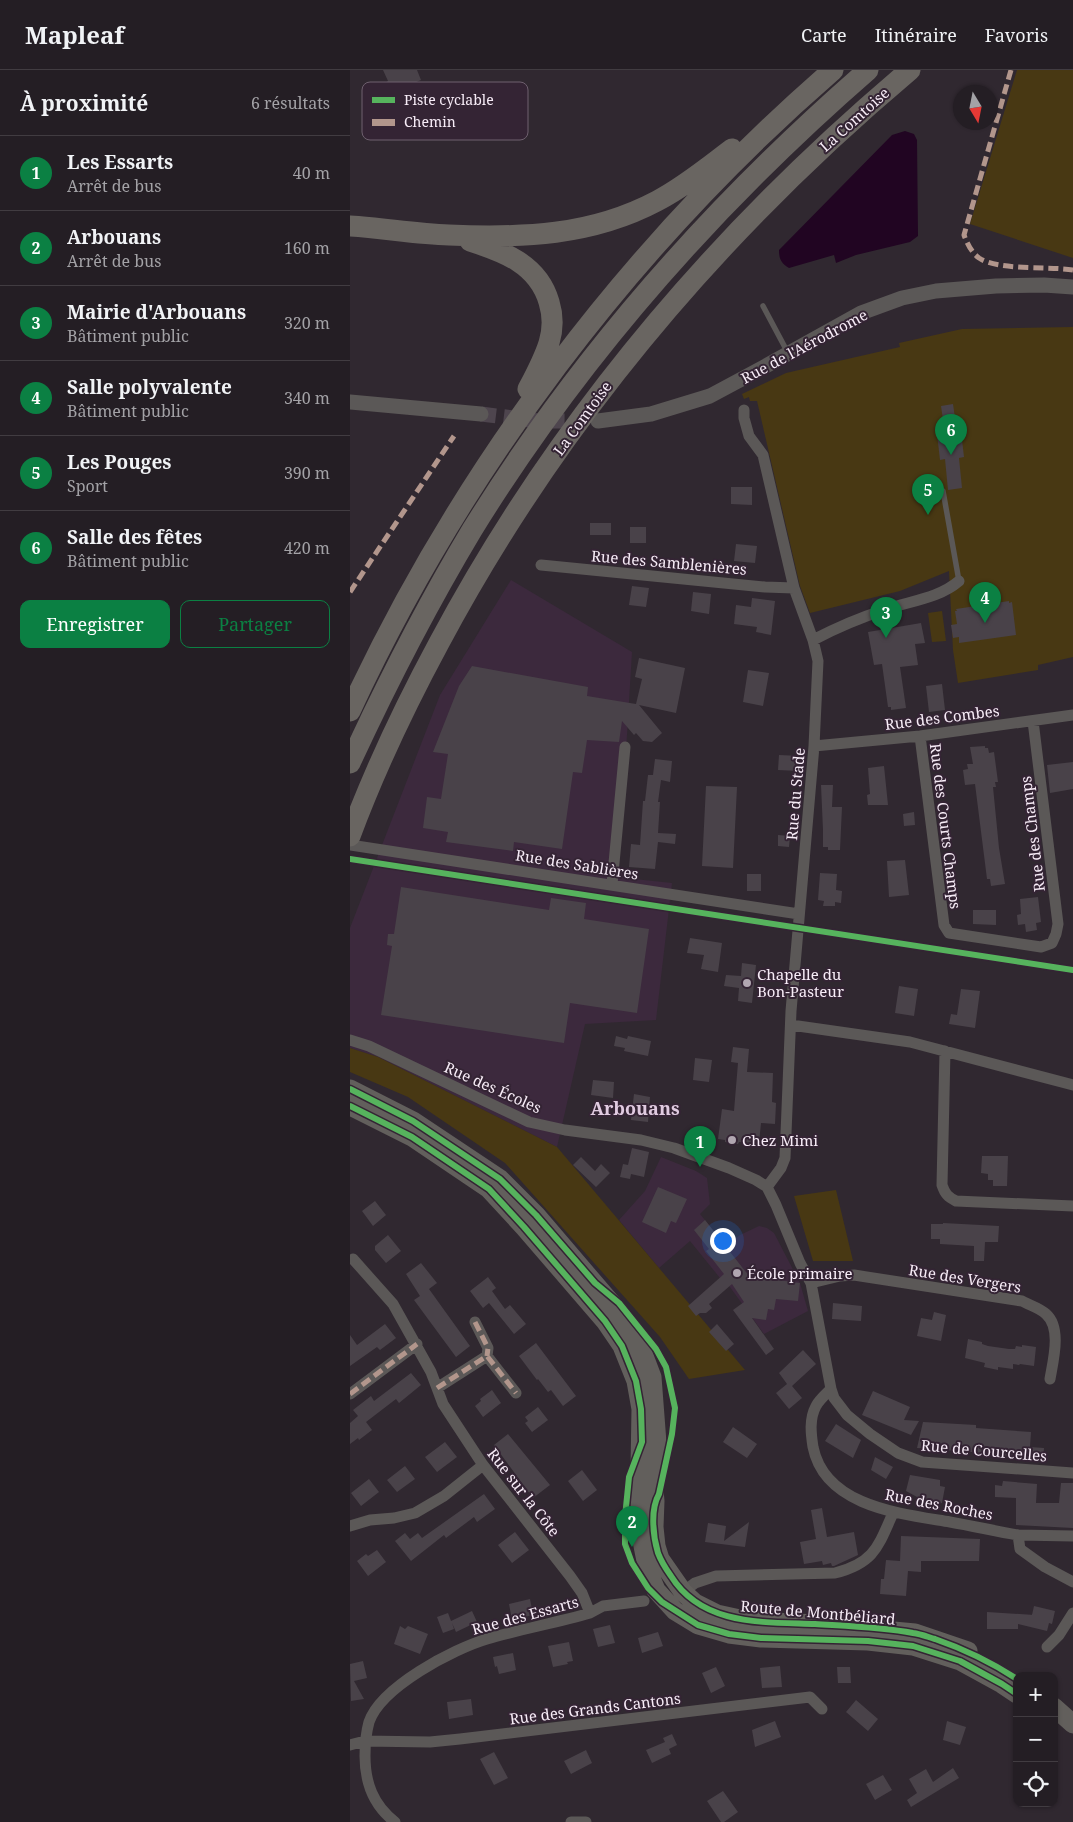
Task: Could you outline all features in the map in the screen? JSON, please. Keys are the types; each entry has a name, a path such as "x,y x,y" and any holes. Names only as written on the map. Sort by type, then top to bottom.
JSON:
{"highway":[{"path":"350,226 448,235 550,234 593,226 645,207 677,189 834,70"},
{"name":"La Comtoise","path":"350,762 398,661 454,561 495,494 570,388 642,297 707,224 785,145 868,70"},
{"name":"La Comtoise","path":"350,836 404,710 467,592 527,495 586,411 668,308 750,218 839,132 910,70"},
{"path":"350,711 377,654 413,586 472,488 514,425 615,293 679,220 730,167 810,90"},
{"path":"448,235 492,248 521,262 536,275 547,296 552,321 549,344 514,425"}],"main road":[{"name":"Route de Montbéliard","path":"350,1089 413,1121 500,1179 536,1215 624,1319 638,1340 652,1377 657,1443 653,1479 656,1546 660,1559 683,1592 695,1603 717,1614 749,1621 818,1624 915,1633 964,1649 1013,1677"},
{"name":"Route de Montbéliard","path":"350,1106 412,1136 489,1189 599,1314 622,1346 636,1381 641,1409 642,1442 639,1526 648,1571 656,1590 675,1611 698,1626 729,1634 761,1638 868,1641 913,1646 960,1661 1013,1691"},
{"path":"1058,1711 1073,1724"},
{"path":"1058,1726 1073,1739"}],"street":[{"name":"Rue de l'Aérodrome","path":"598,421 651,414 710,396 861,313 902,298 936,291 996,286 1044,284 1073,287"},
{"path":"350,402 481,414"},
{"name":"Rue du Stade","path":"744,410 746,428 752,441 763,455 794,588 813,640 818,661 814,746 791,1025 785,1158 782,1168 767,1188"},
{"name":"Rue des Samblenières","path":"541,565 765,587 794,588"},
{"path":"813,640 843,624 938,594 959,581"},
{"name":"Rue des Combes","path":"814,746 920,736 1073,715"},
{"name":"Rue des Champs","path":"1033,720 1058,924 1052,943"},
{"name":"Rue des Courts Champs","path":"920,736 944,925 949,933 1041,946 1052,943"},
{"path":"612,884 625,747"},
{"name":"Rue des Sablières","path":"350,845 799,914"},
{"path":"791,1025 910,1042 1073,1085"},
{"name":"Rue des Écoles","path":"350,1040 369,1046 529,1122 565,1130 641,1140 674,1148 729,1168 756,1180 767,1188"},
{"path":"945,1051 942,1185 944,1192 956,1202 1073,1206"},
{"path":"767,1188 800,1263 811,1283 831,1389"},
{"name":"Rue sur la Côte","path":"353,1259 393,1304 417,1344 431,1372 443,1404 483,1465 582,1593 590,1613"},
{"name":"Rue des Vergers","path":"811,1283 840,1276 854,1275 1022,1301 1047,1314 1054,1328 1056,1345 1050,1378"},
{"path":"475,1322 488,1348 487,1356 516,1393"},
{"path":"350,1394 417,1344"},
{"path":"437,1388 487,1356"},
{"name":"Rue des Roches","path":"831,1389 816,1406 812,1421 811,1433 815,1456 822,1472 852,1497 894,1513 1018,1535 1073,1536"},
{"name":"Rue de Courcelles","path":"831,1389 834,1398 847,1415 870,1434 898,1453 922,1462 1073,1473"},
{"path":"350,1526 370,1520 394,1518 416,1513 444,1496 483,1465"},
{"path":"683,1592 695,1583 716,1576 835,1572 852,1568 869,1558 879,1544 894,1513"},
{"path":"1018,1535 1020,1549 1045,1567 1073,1582"},
{"name":"Rue des Essarts","path":"395,1822 375,1802 367,1782 365,1741 369,1722 378,1707 397,1686 413,1675 464,1648 486,1639 590,1613 603,1606 644,1601"},
{"path":"1047,1647 1059,1636 1073,1613"},
{"name":"Rue des Grands Cantons","path":"365,1741 430,1742 810,1697 822,1709"},
{"path":"350,1745 365,1741"},
{"path":"571,1822 586,1822"}],"lane":[{"path":"763,306 788,354"},
{"path":"943,491 959,581"}],"shaded area":[{"path":"1017,70 1073,70 1073,258 970,224"},
{"path":"905,131 914,134 917,140 918,236 910,242 856,255 836,263 834,255 789,268 784,264 780,258 779,250 892,135"},
{"path":"1073,327 1073,657 1038,665 1038,670 958,683 953,650 949,571 900,591 810,613 800,586 757,401 750,401 749,397 744,399 742,394 786,373 900,347 899,343 962,329"},
{"path":"511,580 632,652 619,867 625,878 672,883 656,1020 585,1024 557,1147 378,1057 350,1048 350,928 440,695"},
{"path":"942,611 946,641 932,642 928,613"},
{"path":"350,1048 378,1057 557,1147 745,1370 689,1379 660,1337 505,1163 408,1097 350,1072"},
{"path":"661,1157 696,1171 707,1178 710,1204 700,1214 726,1246 740,1235 759,1226 767,1228 774,1233 800,1283 808,1311 764,1334 722,1276 720,1278 690,1241 659,1268 619,1220 645,1191"},
{"path":"836,1190 853,1261 813,1261 794,1196"}],"building":[{"path":"383,70 417,70 421,80 416,82 386,82 388,81"},
{"path":"953,404 957,432 961,431 964,457 959,458 962,488 948,490 945,459 940,460 937,434 945,433 941,406"},
{"path":"731,487 752,487 752,505 731,504"},
{"path":"590,523 611,523 611,535 590,535"},
{"path":"630,527 646,527 646,543 630,543"},
{"path":"736,544 757,546 755,563 734,561"},
{"path":"632,586 649,588 646,607 629,605"},
{"path":"693,592 711,594 709,614 691,611"},
{"path":"752,598 775,601 771,635 756,632 757,627 734,624 736,605 751,607"},
{"path":"1009,601 1009,603 1012,602 1016,635 959,643 959,637 953,638 951,625 957,624 956,609"},
{"path":"921,623 925,643 915,644 918,665 900,667 906,708 891,710 891,707 888,707 882,664 874,665 868,632"},
{"path":"639,658 685,668 676,713 639,705 662,733 652,742 643,741 636,733 634,735 622,721 619,742 587,740 582,773 573,772 562,849 514,842 513,851 446,842 448,832 423,828 427,797 441,799 448,754 433,752 459,686 472,666 588,687 587,696 636,704 642,679 635,677"},
{"path":"748,670 769,673 763,706 743,702"},
{"path":"942,684 945,710 929,712 926,686"},
{"path":"985,746 985,748 988,748 989,753 994,752 998,782 995,782 996,787 993,787 999,848 1005,884 991,886 990,879 987,879 975,784 965,785 963,770 968,769 967,764 973,764 970,747"},
{"path":"779,755 800,756 799,771 778,770"},
{"path":"655,759 672,761 670,782 661,780 658,802 660,802 658,833 676,834 675,844 658,842 655,869 629,867 631,844 640,845 643,801 645,801 648,775 653,775"},
{"path":"1073,762 1073,789 1050,793 1047,765"},
{"path":"884,766 888,805 868,805 867,795 870,794 868,768"},
{"path":"821,785 833,785 832,807 842,807 840,850 828,850 828,847 823,847"},
{"path":"706,786 737,787 733,868 702,866"},
{"path":"914,812 915,825 904,826 903,814"},
{"path":"778,835 790,836 789,847 778,846"},
{"path":"905,860 909,895 889,897 887,861"},
{"path":"820,873 837,874 836,890 842,891 841,903 835,902 835,906 823,906 824,901 818,900"},
{"path":"747,874 761,874 761,891 747,891"},
{"path":"401,887 549,910 551,898 586,903 584,919 649,929 637,1013 570,1003 564,1043 381,1015 392,946 387,945 388,934 394,934"},
{"path":"1038,897 1041,922 1036,923 1037,930 1026,932 1025,924 1018,925 1017,915 1021,914 1020,899"},
{"path":"973,910 996,910 996,925 973,924"},
{"path":"690,938 722,943 718,972 701,969 704,955 687,953"},
{"name":"Chapelle du Bon-Pasteur","path":"742,963 756,965 752,1003 738,1001 739,988 724,986 726,975 741,976"},
{"path":"899,986 918,989 914,1016 895,1013"},
{"path":"961,989 980,991 975,1028 949,1024 951,1014 957,1015"},
{"path":"616,1036 627,1039 628,1036 651,1041 648,1056 624,1051 625,1048 614,1046"},
{"path":"733,1047 749,1049 747,1072 773,1073 772,1102 776,1103 775,1124 761,1123 759,1143 739,1142 738,1144 718,1139 722,1109 734,1111 738,1063 731,1062"},
{"path":"695,1058 712,1060 709,1082 693,1080"},
{"path":"593,1080 614,1082 613,1098 591,1095"},
{"path":"634,1094 650,1097 648,1122 631,1120"},
{"path":"632,1148 649,1152 644,1177 631,1174 630,1179 620,1177 623,1164 628,1165"},
{"path":"982,1156 1008,1156 1007,1186 993,1186 993,1180 988,1180 988,1174 981,1173"},
{"path":"581,1157 595,1171 601,1164 610,1173 596,1187 573,1165"},
{"path":"658,1187 687,1199 676,1223 671,1221 666,1233 642,1222"},
{"path":"375,1201 386,1215 373,1226 362,1211"},
{"path":"705,1220 749,1276 800,1283 798,1301 776,1299 774,1310 768,1309 766,1320 752,1318 774,1349 766,1355 733,1310 744,1302 732,1284 709,1304 712,1308 706,1313 700,1313 696,1316 688,1306 724,1274 706,1251 709,1249 694,1230"},
{"path":"931,1224 999,1226 998,1242 985,1242 984,1261 974,1261 974,1246 940,1244 940,1239 931,1239"},
{"path":"388,1235 401,1251 386,1263 375,1250 375,1246"},
{"path":"421,1263 437,1283 429,1289 470,1346 456,1357 414,1300 420,1296 406,1274"},
{"path":"488,1277 496,1288 492,1291 505,1309 510,1305 526,1324 514,1334 489,1303 483,1308 470,1291"},
{"path":"833,1303 862,1306 861,1321 832,1319"},
{"path":"934,1312 946,1315 941,1341 917,1336 921,1318 932,1320"},
{"path":"385,1324 396,1338 380,1350 377,1347 350,1366 350,1335 357,1345"},
{"path":"717,1324 734,1344 726,1351 709,1332"},
{"path":"968,1339 982,1342 982,1344 988,1346 1009,1349 1015,1349 1016,1346 1022,1347 1022,1345 1036,1347 1034,1366 1013,1364 1013,1369 998,1367 998,1370 984,1367 985,1363 965,1358"},
{"path":"536,1343 576,1396 563,1406 551,1390 548,1392 537,1380 519,1356"},
{"path":"803,1350 816,1364 792,1386 802,1398 789,1409 776,1393 787,1384 779,1373"},
{"path":"411,1373 421,1385 399,1403 396,1399 366,1422 372,1430 350,1444 350,1423 358,1416 353,1410 371,1396 374,1401"},
{"path":"492,1390 501,1403 483,1417 475,1406 481,1401 480,1399"},
{"path":"873,1391 910,1407 904,1420 919,1421 911,1435 862,1415"},
{"path":"538,1407 548,1420 532,1432 525,1423 528,1421 525,1417"},
{"path":"923,1422 976,1425 976,1428 1031,1432 1030,1447 1044,1448 1043,1460 985,1456 985,1453 917,1448"},
{"path":"836,1424 861,1440 853,1458 825,1441"},
{"path":"733,1427 757,1444 747,1458 723,1442"},
{"path":"508,1434 550,1485 533,1498 494,1445"},
{"path":"445,1442 457,1457 437,1472 425,1457"},
{"path":"875,1457 893,1467 886,1479 871,1470"},
{"path":"405,1466 415,1479 397,1492 387,1480"},
{"path":"582,1470 597,1490 583,1501 568,1481"},
{"path":"910,1475 940,1480 940,1486 945,1487 942,1503 932,1505 906,1491"},
{"path":"369,1479 379,1492 361,1506 351,1493"},
{"path":"1003,1481 1037,1484 1036,1503 1059,1503 1061,1483 1073,1483 1073,1528 1016,1525 1016,1498 995,1497 995,1485 1002,1486"},
{"path":"484,1494 495,1509 477,1522 474,1517 446,1538 444,1535 411,1561 395,1541 405,1533 410,1539 418,1533 422,1538"},
{"path":"822,1508 827,1537 854,1532 858,1555 834,1566 831,1563 823,1565 822,1561 804,1564 800,1542 816,1539 811,1510"},
{"path":"749,1522 745,1547 705,1542 708,1523 726,1526 724,1541"},
{"path":"515,1532 529,1550 512,1563 498,1545"},
{"path":"901,1536 980,1539 979,1561 921,1561 921,1572 908,1571 906,1596 880,1594 881,1579 884,1579 886,1560 900,1561"},
{"path":"377,1550 386,1562 368,1576 357,1561 366,1554 368,1556"},
{"path":"530,1599 533,1615 512,1620 509,1604"},
{"path":"1034,1606 1055,1611 1052,1624 1049,1623 1047,1631 1018,1624 1018,1629 987,1629 987,1612 1032,1615"},
{"path":"472,1611 477,1622 456,1632 452,1623 454,1629 443,1633 437,1617 448,1613 451,1621"},
{"path":"610,1625 615,1643 598,1647 593,1629"},
{"path":"400,1626 405,1629 408,1626 428,1634 420,1654 394,1644"},
{"path":"658,1632 663,1646 642,1653 638,1638"},
{"path":"569,1642 573,1661 553,1667 548,1646"},
{"path":"513,1653 516,1670 499,1674 493,1657"},
{"path":"363,1661 367,1678 354,1681 364,1699 351,1701 350,1664"},
{"path":"780,1666 782,1687 762,1688 760,1668"},
{"path":"716,1667 725,1686 711,1693 702,1673"},
{"path":"837,1667 850,1667 851,1683 838,1683"},
{"path":"471,1699 473,1715 449,1719 447,1702"},
{"path":"856,1700 878,1719 868,1731 846,1712"},
{"path":"775,1721 781,1737 755,1747 752,1730"},
{"path":"947,1721 966,1727 960,1745 943,1740"},
{"path":"672,1734 677,1745 669,1749 671,1754 652,1763 646,1750 665,1742 663,1738"},
{"path":"586,1750 592,1763 571,1774 564,1761"},
{"path":"494,1752 508,1778 494,1785 480,1759"},
{"path":"953,1768 959,1778 911,1807 907,1800 917,1793 909,1779 926,1769 933,1782"},
{"path":"883,1775 892,1790 875,1800 866,1784"},
{"path":"723,1791 738,1812 724,1822 721,1822 707,1801"}],"tunnel":[{"path":"481,414 538,421 586,421"}],"marked path":[{"path":"1011,70 964,235 974,253 979,258 988,262 998,265 1073,270"},
{"path":"350,592 454,436"},
{"path":"475,1322 488,1348 487,1356"},
{"path":"350,1394 417,1344"},
{"path":"437,1388 487,1356 516,1393"}],"cycle path":[{"path":"350,859 1073,970"},
{"path":"350,1089 413,1121 500,1179 536,1215 595,1283 619,1303 656,1349 666,1367 675,1408 672,1434 659,1494 654,1508 654,1531 658,1553 669,1573 684,1592 699,1604 716,1613 735,1618 775,1623 876,1628 919,1634 967,1652 1013,1677"},
{"path":"350,1106 412,1137 489,1189 605,1321 622,1346 636,1381 641,1409 642,1442 629,1477 625,1517 625,1544 632,1563 648,1588 662,1602 698,1625 729,1634 761,1638 868,1641 913,1646 960,1661 1013,1691"}],"place":[{"name":"Salle des fêtes","path":"951,455"},
{"name":"Les Pouges","path":"928,515"},
{"name":"Salle polyvalente","path":"985,623"},
{"name":"Mairie d'Arbouans","path":"886,638"},
{"name":"Chapelle du Bon-Pasteur","path":"747,983"},
{"name":"Chez Mimi","path":"732,1140"},
{"name":"Les Essarts","path":"700,1167"},
{"name":"École primaire","path":"737,1273"},
{"name":"Arbouans","path":"632,1547"}],"district":[{"name":"Arbouans","path":"635,1108"}]}
